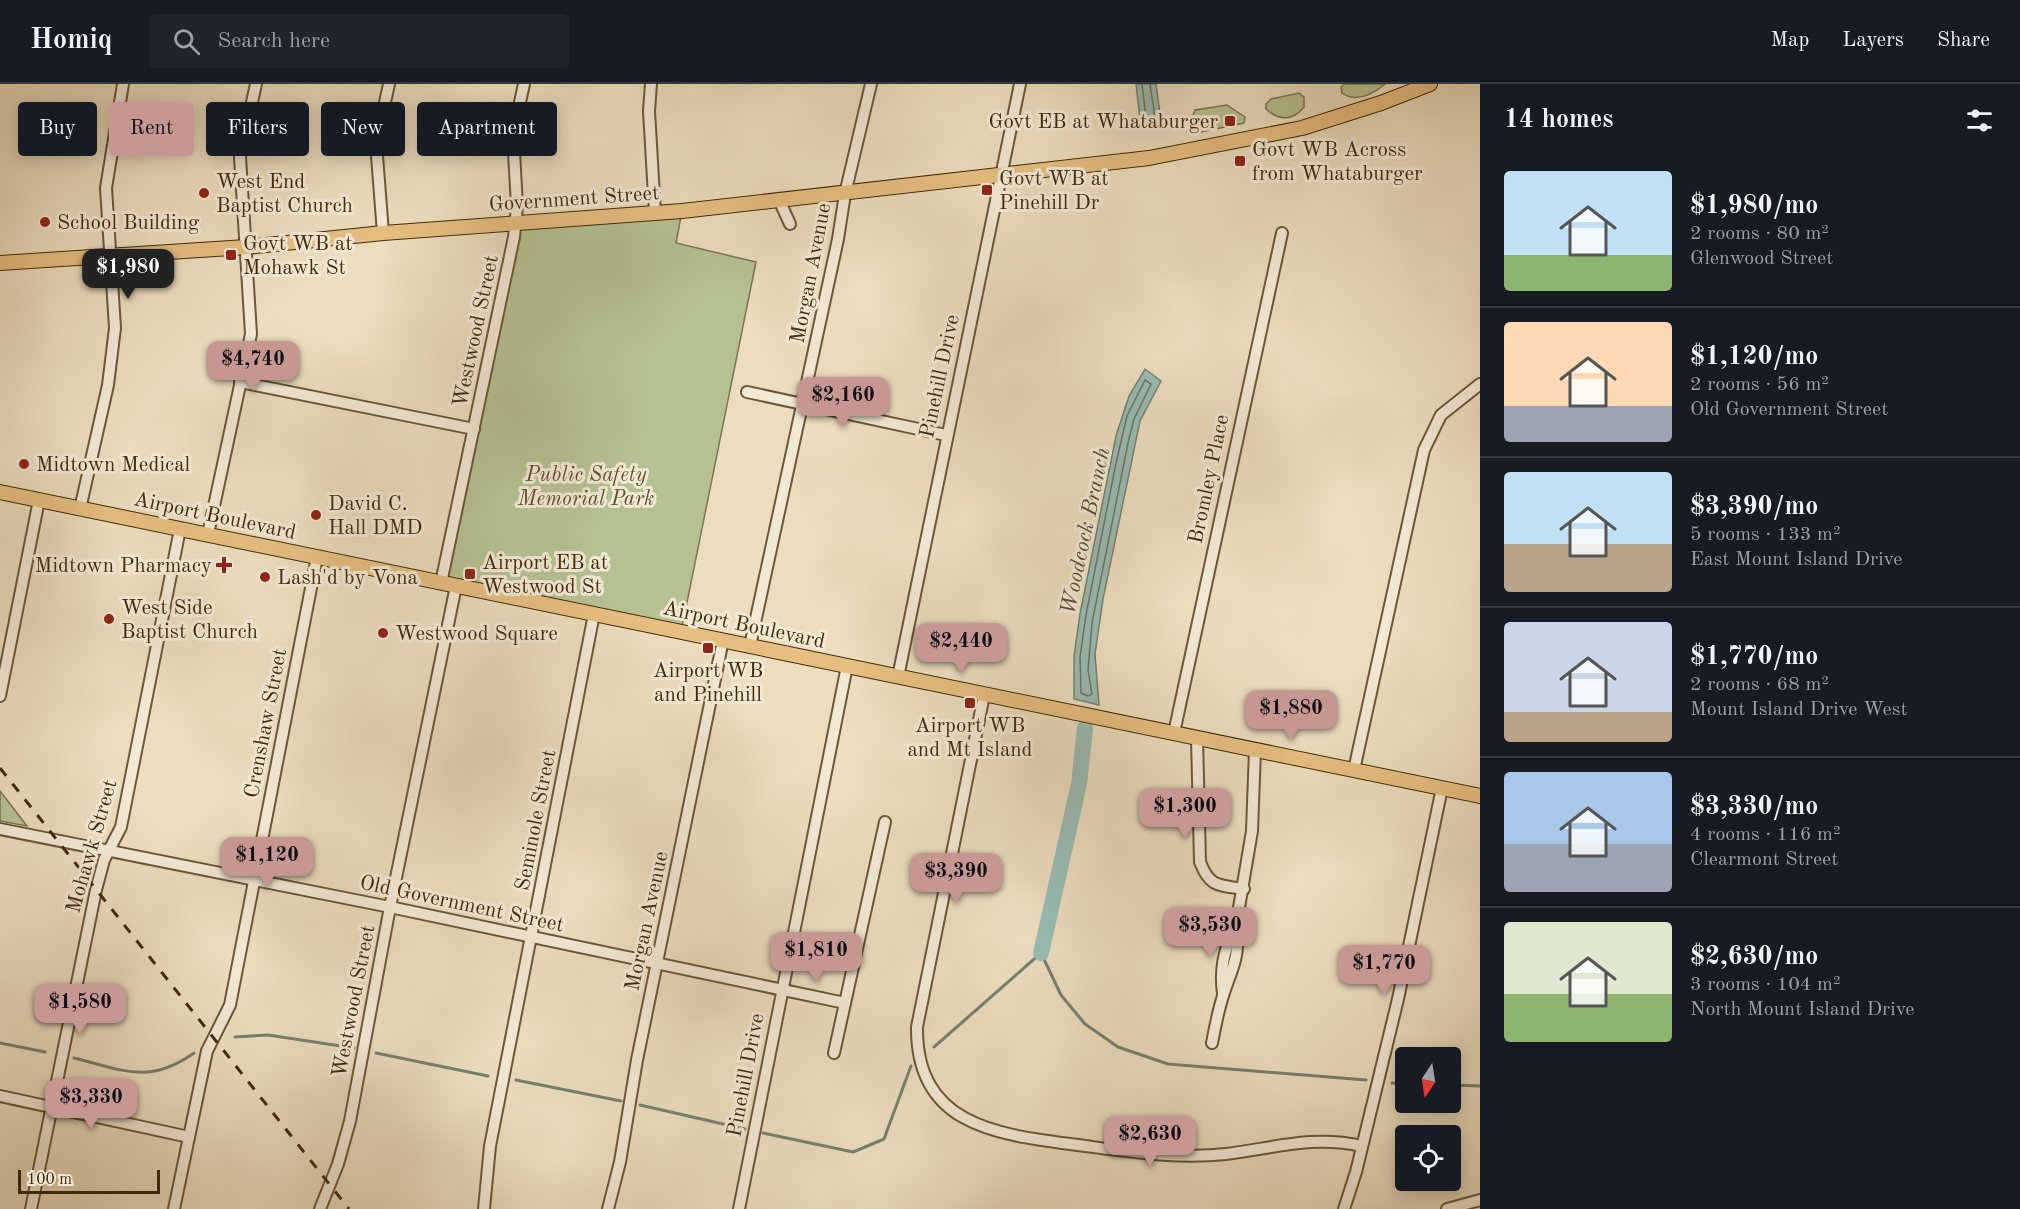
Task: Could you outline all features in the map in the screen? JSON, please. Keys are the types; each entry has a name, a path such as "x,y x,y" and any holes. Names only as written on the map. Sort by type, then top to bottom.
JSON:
{"main road":[{"name":"Government Street","path":"0,263 110,254 246,247 383,233 780,202 1149,158 1302,128 1381,103 1430,84"},
{"name":"Airport Boulevard","path":"0,492 1480,796"}],"street":[{"path":"80,508 108,385 115,328 107,169 123,84"},
{"path":"208,534 251,334 252,317 240,157 256,84"},
{"path":"383,233 376,143 389,84"},
{"name":"Westwood Street","path":"441,583 515,223 517,206 513,134 524,84"},
{"path":"651,84 649,111 655,213"},
{"name":"Morgan Avenue","path":"750,646 838,239 845,194 872,84"},
{"name":"Pinehill Drive","path":"898,677 1020,84"},
{"path":"780,202 790,224"},
{"name":"Bromley Place","path":"1174,733 1282,233"},
{"path":"240,382 474,429"},
{"path":"1354,770 1424,450 1432,429 1441,415 1480,384"},
{"path":"747,392 946,435"},
{"path":"0,696 39,500"},
{"name":"Mohawk Street","path":"31,1209 96,890 104,860 121,827 180,529"},
{"name":"Crenshaw Street","path":"174,1209 207,1051 230,1005 317,557"},
{"name":"Westwood Street","path":"320,1209 338,1164 350,1121 390,907 456,586"},
{"name":"Seminole Street","path":"484,1209 490,1146 533,938 594,614"},
{"name":"Morgan Avenue","path":"608,1209 620,1162 657,964 723,640"},
{"name":"Pinehill Drive","path":"739,1209 847,666"},
{"path":"984,695 917,1027 919,1060 924,1074 941,1098 954,1112 983,1129 1128,1152 1225,1154 1309,1140 1335,1140 1362,1146"},
{"path":"1197,738 1200,862 1205,876 1212,883 1244,889"},
{"path":"1212,1043 1223,993 1231,980 1238,941 1235,931 1244,889 1252,831 1255,750"},
{"path":"1344,1209 1398,999 1442,788"},
{"path":"834,1053 885,822"},
{"name":"Old Government Street","path":"0,829 390,907 845,1003"},
{"path":"0,1096 189,1137"},
{"path":"1447,1209 1480,1200"}],"green space":[{"path":"1344,84 1385,84 1370,94 1353,97 1342,93 1341,87"},
{"path":"1299,93 1304,97 1304,107 1291,117 1276,116 1266,109 1266,104 1271,99"},
{"path":"1227,105 1245,117 1244,123 1191,134 1187,132 1195,110"},
{"name":"Public Safety Memorial Park","path":"682,211 676,243 756,262 681,632 441,583 515,223"},
{"path":"0,791 27,826 0,821"}],"water":[{"path":"1136,84 1156,84 1160,114 1166,124 1141,128"},
{"path":"1145,369 1161,381 1140,421 1103,599 1095,654 1099,705 1074,699 1074,656 1080,614 1116,436 1129,396"}],"waterway":[{"name":"Woodcock Branch","path":"1041,953 1079,784 1085,728"},
{"path":"934,1047 1041,953 1061,995 1085,1024 1118,1047 1168,1064 1366,1080"},
{"path":"235,1037 268,1035 354,1048"},
{"path":"0,1043 45,1052"},
{"path":"74,1058 122,1070 149,1072 178,1063 194,1053"},
{"path":"376,1053 488,1076"},
{"path":"763,1133 853,1152 884,1139 911,1066"},
{"path":"516,1080 621,1101"},
{"path":"1461,1085 1480,1086"},
{"path":"640,1105 745,1129"}],"railway":[{"path":"0,768 349,1209"}],"place":[{"name":"Govt EB at Whataburger","path":"1230,121"},
{"name":"Govt WB Across from Whataburger","path":"1240,161"},
{"name":"Govt WB at Pinehill Dr","path":"987,190"},
{"name":"West End Baptist Church","path":"204,193"},
{"name":"School Building","path":"45,222"},
{"name":"Govt WB at Mohawk St","path":"231,255"},
{"name":"Midtown Medical","path":"24,464"},
{"name":"David C. Hall DMD","path":"316,515"},
{"name":"Midtown Pharmacy","path":"224,565"},
{"name":"Airport EB at Westwood St","path":"470,574"},
{"name":"Lash'd by Vona","path":"265,577"},
{"name":"West Side Baptist Church","path":"109,619"},
{"name":"Westwood Square","path":"383,633"},
{"name":"Airport WB and Pinehill","path":"708,648"},
{"name":"Airport WB and Mt Island","path":"970,703"}]}
